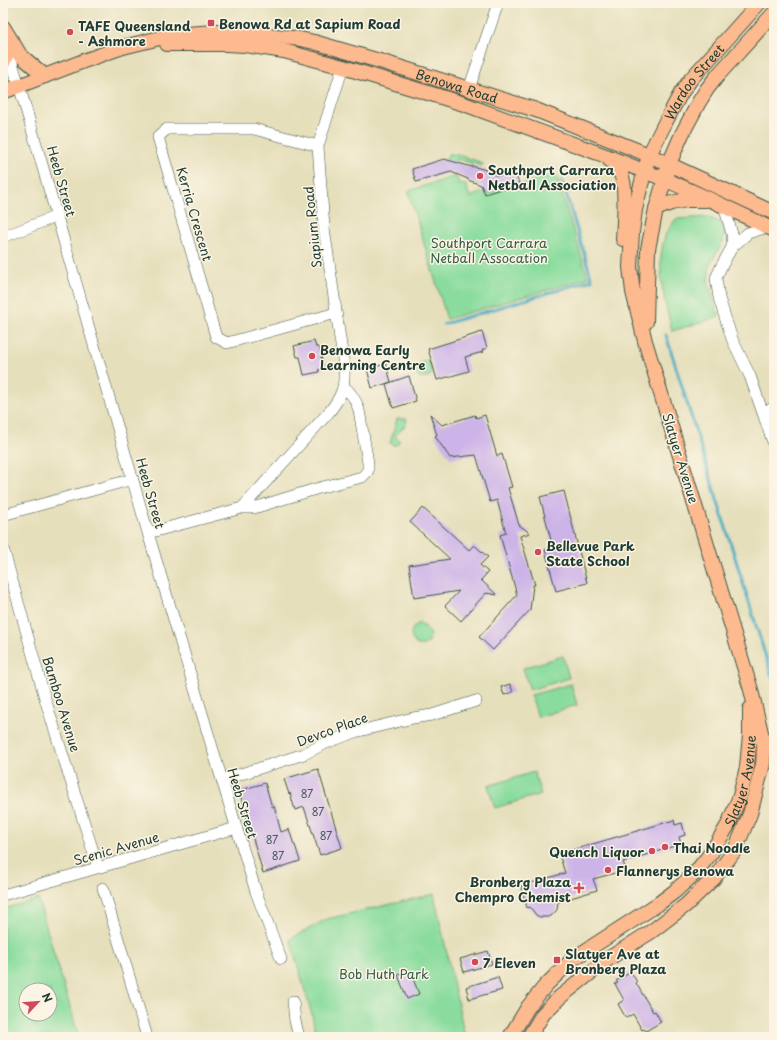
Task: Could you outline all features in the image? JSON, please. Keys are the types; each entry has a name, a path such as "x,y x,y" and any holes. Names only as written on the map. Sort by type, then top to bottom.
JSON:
{"main road":[{"name":"Wardoo Street","path":"644,172 649,155 681,92 760,3"},
{"name":"Wardoo Street","path":"669,164 685,127 707,89 774,12"},
{"path":"3,27 20,55 45,76"},
{"name":"Benowa Road","path":"3,92 123,47 172,35 244,32 300,39 536,110 649,155 774,213"},
{"name":"Benowa Road","path":"123,47 178,44 226,44 245,45 284,51 464,104 664,179 771,228"},
{"path":"606,156 618,167 622,177 624,196 623,244 630,267"},
{"name":"Slatyer Avenue","path":"645,341 648,249 656,210 669,164"},
{"name":"Slatyer Avenue","path":"529,1037 543,1014 560,997 608,958 652,931 680,909 714,878 735,850 750,814 763,764 764,745 751,690 645,341 633,292 630,267 632,232 644,172"},
{"path":"656,210 671,203 687,200 711,200"},
{"name":"Slatyer Avenue","path":"510,1037 528,1007 546,985 573,959 674,892 695,873 711,853 728,825 740,796 747,767 750,735 751,690"}],"street":[{"path":"469,89 498,3"},
{"name":"Heeb Street","path":"3,31 6,57 19,85 148,533 236,828 256,892 281,959"},
{"name":"Sapium Road","path":"242,508 330,411 338,401 344,387 344,366 324,228 318,146 343,68"},
{"name":"Kerria Crescent","path":"318,146 254,129 166,129 158,137 216,337 227,343 336,313"},
{"path":"724,206 732,234 732,247"},
{"path":"3,237 57,216"},
{"path":"771,228 748,233 732,247 716,278 719,298 732,339 750,376 774,445"},
{"path":"148,533 242,508 254,508 365,475 368,470 368,463 360,410 351,392 344,387"},
{"path":"763,412 774,408"},
{"path":"3,515 133,479"},
{"name":"Bamboo Avenue","path":"3,548 46,702 98,867"},
{"name":"Devco Place","path":"222,780 304,754 326,743 355,732 432,715 476,701"},
{"name":"Scenic Avenue","path":"3,895 236,828"},
{"path":"103,888 147,1037"},
{"path":"293,1001 295,1021 299,1037"}],"green space":[{"path":"448,154 483,163 482,166 457,159 456,163 446,160"},
{"name":"Southport Carrara Netball Assocation","path":"556,174 588,278 447,319 408,191 456,176 459,183 466,185 471,198 472,196 484,192 485,194"},
{"path":"708,217 722,223 725,230 723,242 710,264 708,281 719,317 672,331 664,295 661,270 661,258 666,234 676,219"},
{"path":"423,361 429,362 432,372 430,376 421,378 415,373"},
{"path":"397,419 407,419 406,424 395,436 400,441 396,445 393,445 390,443"},
{"path":"420,622 422,626 425,626 430,633 429,642 424,645 417,645 412,639 411,632"},
{"path":"563,656 569,678 530,690 523,668"},
{"path":"571,684 577,705 538,717 531,695"},
{"path":"534,772 541,794 495,808 488,786"},
{"name":"Bob Huth Park","path":"434,894 465,1037 316,1037 312,1015 290,939 327,919"},
{"path":"38,899 79,1037 3,1037 3,909"}],"building":[{"path":"444,159 486,170 486,172 498,176 507,173 516,176 519,183 485,194 481,185 451,172 416,182 412,169"},
{"path":"482,332 487,348 482,350 483,352 465,357 469,371 437,380 428,349"},
{"path":"314,341 316,347 319,347 324,369 318,370 319,372 304,375 300,357 297,357 294,346"},
{"path":"386,364 391,382 372,388 367,369"},
{"path":"409,376 416,401 393,408 386,384"},
{"path":"430,414 442,425 475,415 476,418 485,415 497,456 502,454 512,487 508,488 519,525 530,533 520,536 535,585 533,585 530,610 493,650 479,637 517,595 500,535 506,533 497,500 490,502 476,455 450,458 435,436 437,435"},
{"path":"564,491 587,583 556,591 545,550 553,548 540,497"},
{"path":"423,508 469,550 474,545 488,557 480,565 488,572 481,580 497,595 486,593 461,621 445,606 459,591 414,598 409,565 450,559 410,522"},
{"path":"510,684 513,692 504,695 501,687"},
{"path":"318,769 342,848 320,855 304,807 295,810 284,779"},
{"path":"265,783 272,807 274,806 281,832 289,829 300,861 263,873 240,794 241,790"},
{"path":"674,820 675,825 682,823 685,835 679,837 681,844 623,862 626,870 593,879 597,890 558,902 557,910 551,916 540,917 536,915 530,907 527,908 521,886 565,873 559,854"},
{"path":"488,951 492,964 464,972 460,959"},
{"path":"410,971 419,994 407,999 398,975"},
{"path":"631,972 653,1012 655,1011 661,1022 646,1031 644,1029 642,1030 633,1014 626,1018 618,1004 624,1000 615,984 618,983 616,981"},
{"path":"498,977 502,990 469,999 466,987"}],"waterway":[{"path":"444,324 592,280 562,180"},
{"path":"666,335 774,683"}],"place":[{"name":"Benowa Rd at Sapium Road","path":"211,23"},
{"name":"TAFE Queensland - Ashmore","path":"70,32"},
{"name":"Southport Carrara Netball Association","path":"480,176"},
{"name":"Benowa Early Learning Centre","path":"312,356"},
{"name":"Bellevue Park State School","path":"538,552"},
{"name":"Thai Noodle","path":"665,847"},
{"name":"Quench Liquor","path":"652,851"},
{"name":"Flannerys Benowa","path":"608,870"},
{"name":"Bronberg Plaza Chempro Chemist","path":"579,888"},
{"name":"Slatyer Ave at Bronberg Plaza","path":"557,960"},
{"name":"7 Eleven","path":"475,962"}]}
